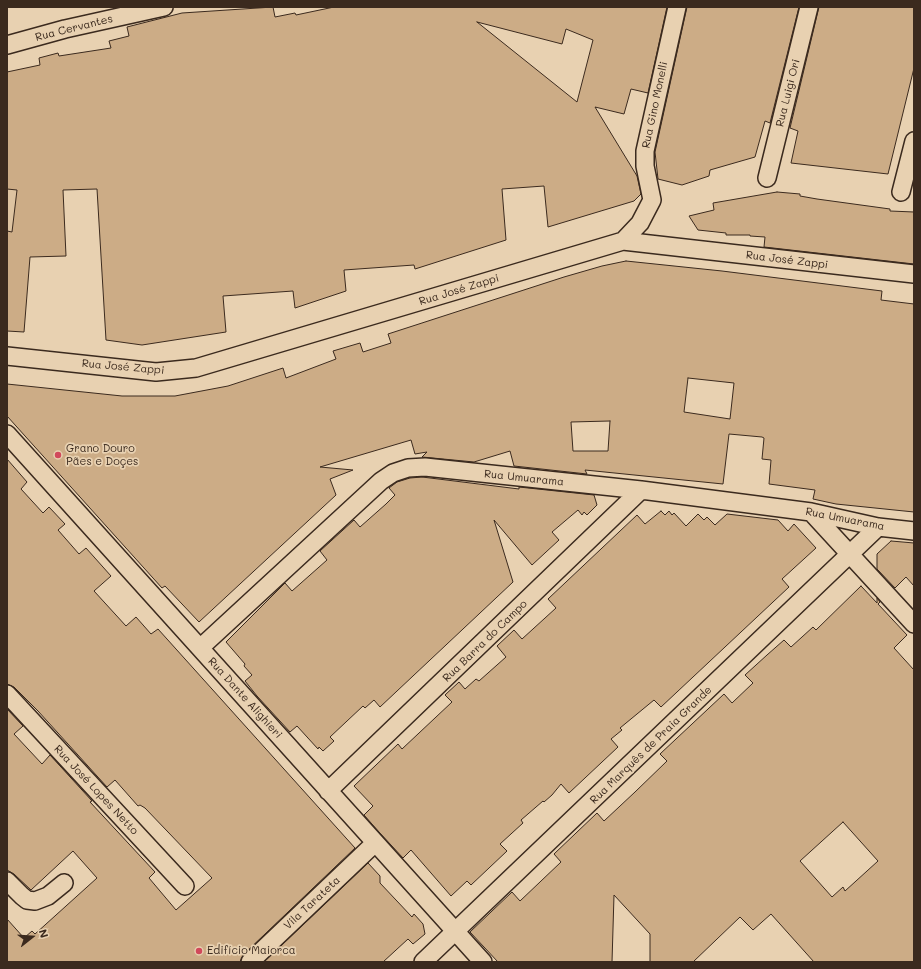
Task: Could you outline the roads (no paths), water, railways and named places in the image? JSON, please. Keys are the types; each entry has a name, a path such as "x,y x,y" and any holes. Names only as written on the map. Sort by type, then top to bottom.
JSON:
{"street":[{"name":"Rua Cervantes","path":"7,44 65,29 164,7"},
{"name":"Rua Gino Monelli","path":"623,241 640,223 652,200 645,166 645,151 677,7"},
{"name":"Rua Luigi Ori","path":"767,178 809,7"},
{"path":"901,192 914,141"},
{"name":"Rua José Zappi","path":"7,356 156,372 196,368 623,241 914,274"},
{"name":"Rua Dante Alighieri","path":"7,434 483,962"},
{"name":"Rua Umuarama","path":"200,648 381,481 394,473 408,468 425,467 641,490 811,512 878,527 914,531"},
{"name":"Rua Barra do Campo","path":"328,791 641,490"},
{"path":"811,512 914,624"},
{"name":"Rua Marquês de Praia Grande","path":"423,962 456,933 878,527"},
{"name":"Rua José Lopes Netto","path":"7,694 185,886"},
{"name":"Vila Tarateta","path":"250,962 375,843"},
{"path":"7,881 27,900 34,901 48,896 64,883"}],"place":[{"name":"Grano Douro Pães e Doçes","path":"58,455"},
{"name":"Edifício Maiorca","path":"199,951"}]}
